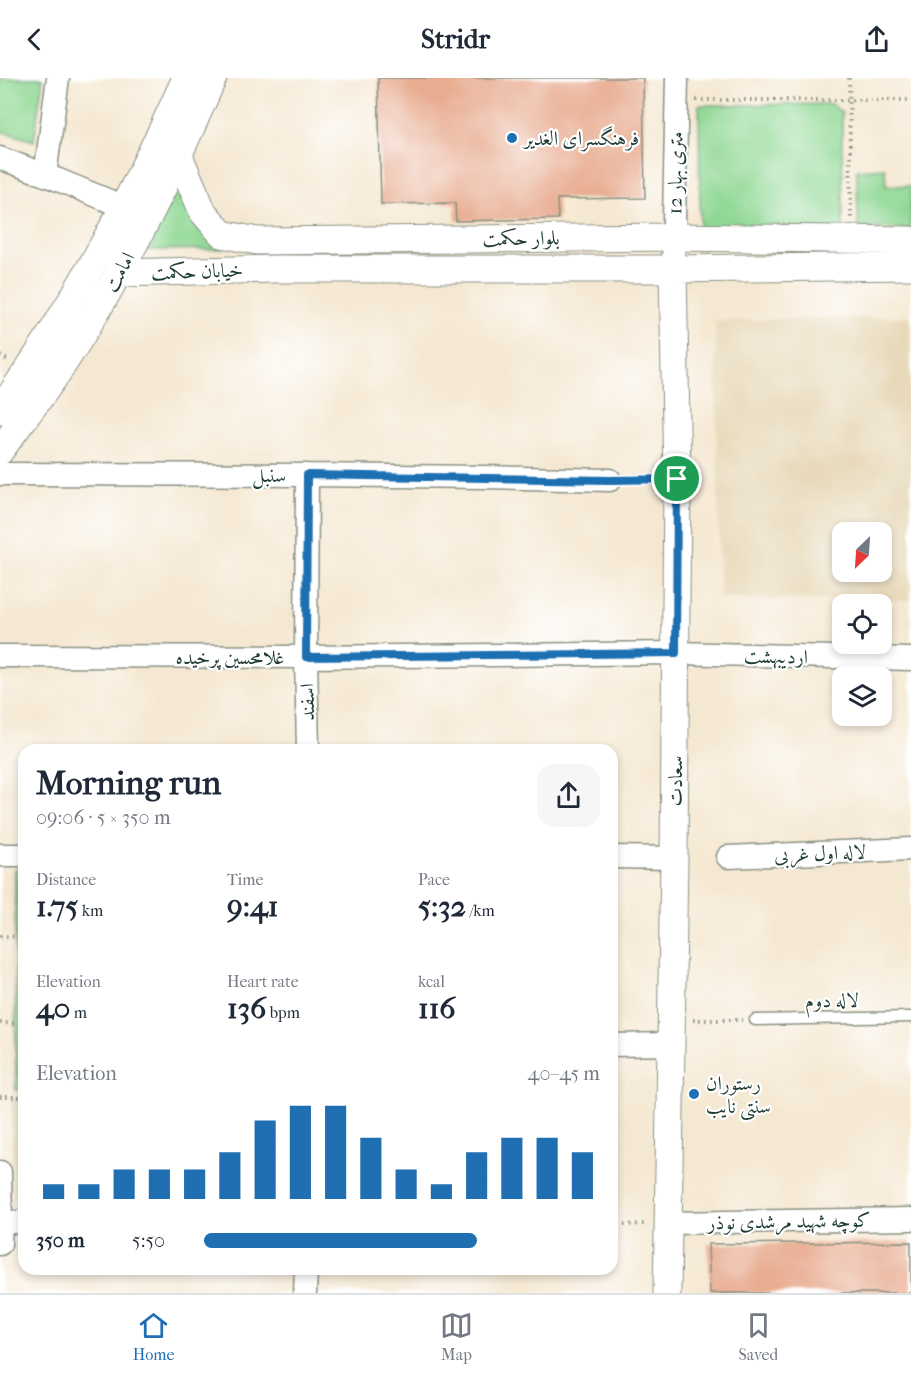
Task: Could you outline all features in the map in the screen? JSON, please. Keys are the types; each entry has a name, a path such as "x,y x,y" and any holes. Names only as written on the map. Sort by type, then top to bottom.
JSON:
{"street":[{"path":"45,175 58,78"},
{"name":"امامت","path":"0,411 51,335 124,207 186,78"},
{"name":"امامت","path":"0,451 67,360 119,273 179,156 213,78"},
{"name":"12 متری بهار","path":"673,269 677,89"},
{"name":"بلوار حکمت","path":"179,156 203,212 222,234 257,241 674,237 911,240"},
{"path":"0,158 124,207"},
{"name":"بلوار حکمت","path":"275,269 673,269 911,266"},
{"name":"خیابان حکمت","path":"119,273 275,269"},
{"name":"سعادت","path":"667,1293 676,653 677,479 673,269"},
{"name":"سنبل","path":"0,474 307,475 610,480"},
{"name":"اسفند","path":"307,475 308,744"},
{"name":"غلامحسین پرخیده","path":"0,656 306,657 676,653"},
{"name":"اردیبهشت","path":"676,653 911,659"},
{"name":"لاله اول غربی","path":"728,857 911,849"},
{"path":"0,855 18,855"},
{"path":"618,857 674,858"},
{"path":"618,1044 671,1032"},
{"path":"0,1172 1,1233 18,1225"},
{"name":"کوچه شهید مرشدی نوذر","path":"668,1223 911,1219"},
{"path":"305,1293 306,1275"}],"lane":[{"name":"لاله دوم","path":"754,1020 911,1017"}],"path":[{"path":"849,78 851,239"},
{"path":"677,89 849,101 911,100"},
{"path":"610,480 677,479"},
{"path":"0,936 18,937"},
{"path":"671,1032 754,1020"},
{"path":"0,1023 18,1024"},
{"path":"0,1097 18,1097"},
{"path":"618,1225 668,1223"}],"shaded area":[{"path":"911,316 911,600 892,600 892,594 832,594 832,600 720,599 715,321"},
{"path":"11,1098 18,1098 18,1199 15,1199"}],"green space":[{"path":"0,78 43,78 34,141 0,131"},
{"path":"832,104 842,113 843,230 700,231 699,105"},
{"path":"885,168 886,186 911,186 911,229 858,228 857,170"},
{"path":"175,189 195,219 222,249 144,250"},
{"path":"15,868 18,868 18,1090 16,1090"}],"building":[{"name":"فرهنگسرای الغدیر","path":"378,78 643,78 645,198 557,199 558,219 456,221 455,203 381,204"},
{"path":"911,1242 911,1293 710,1293 708,1244"}],"place":[{"name":"فرهنگسرای الغدیر","path":"512,138"},
{"name":"رستوران سنتی نایب","path":"694,1094"}],"route":[{"path":"307,475 677,479 676,653 306,657 307,475"}]}
